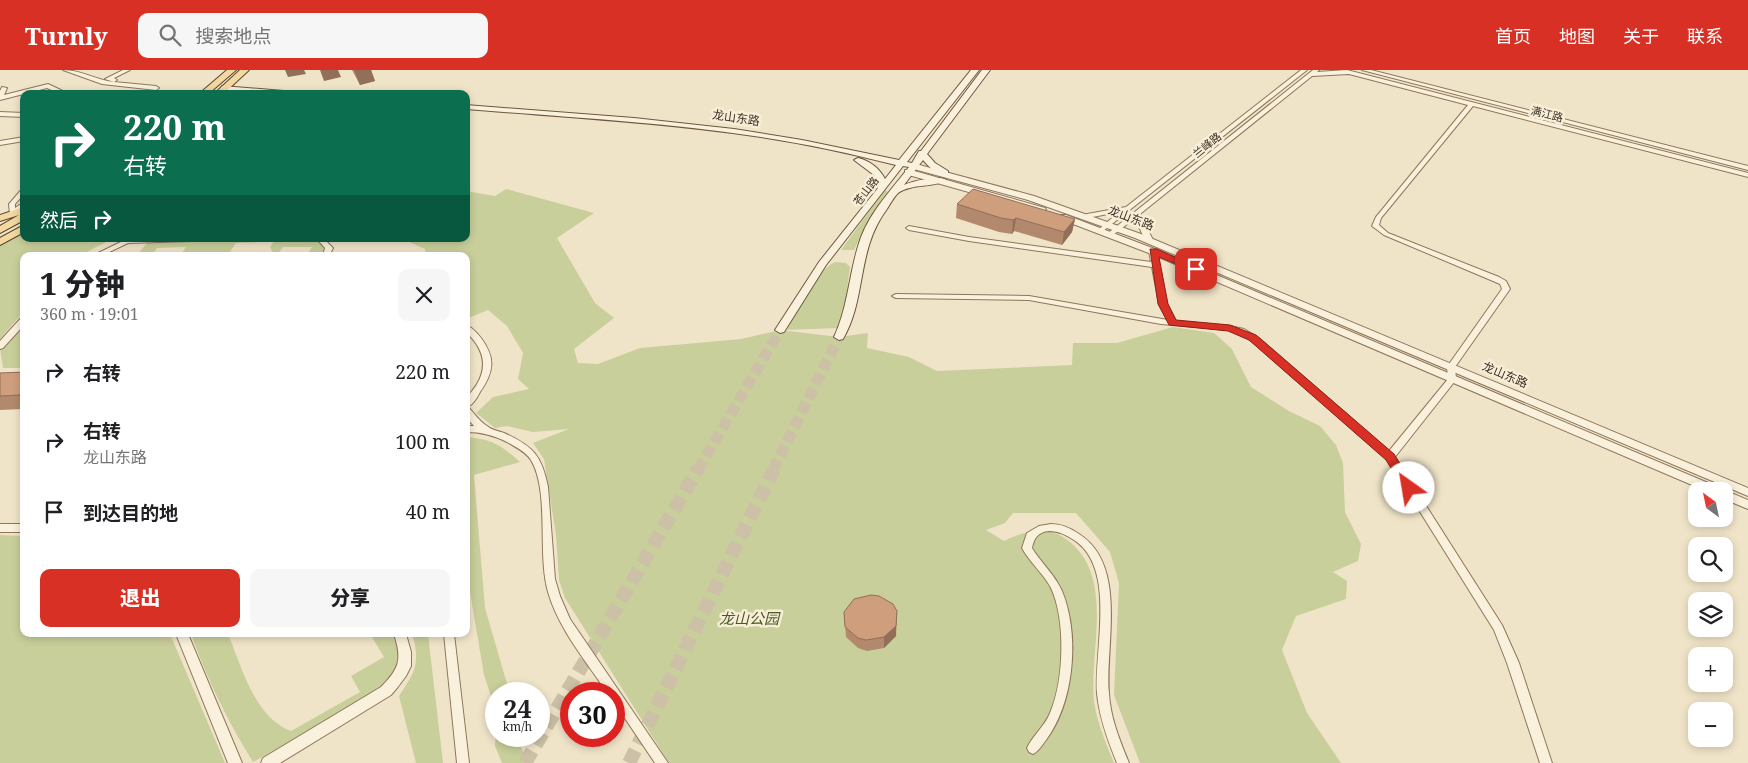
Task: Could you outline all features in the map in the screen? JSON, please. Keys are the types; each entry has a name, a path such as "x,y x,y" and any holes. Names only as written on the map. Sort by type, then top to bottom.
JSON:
{"main road":[{"path":"208,90 232,70"},
{"path":"223,90 245,70"},
{"name":"苍山路","path":"780,330 815,275 975,70"},
{"name":"苍山路","path":"839,337 849,311 858,259 864,240 876,215 986,70"},
{"name":"龙山东路","path":"470,107 708,128 786,139 867,155 911,169"},
{"name":"龙山东路","path":"470,113 703,134 900,166"},
{"path":"867,155 896,154 918,144"},
{"path":"922,153 944,177"},
{"path":"858,160 877,173 882,189"},
{"path":"892,192 914,184 944,177"},
{"path":"0,218 20,211"},
{"path":"0,230 20,218"},
{"path":"0,242 20,230"}],"street":[{"path":"66,70 102,82 150,90"},
{"path":"81,70 108,79 159,85 156,90"},
{"path":"108,79 127,70"},
{"name":"满江路","path":"1341,70 1748,176"},
{"name":"满江路","path":"1365,70 1748,168"},
{"path":"1307,71 1354,74"},
{"name":"兰峰路","path":"1110,229 1129,209 1307,71"},
{"name":"兰峰路","path":"1110,229 1137,214 1307,71"},
{"path":"32,90 48,86 57,90"},
{"path":"0,98 4,88"},
{"path":"0,98 20,93"},
{"path":"1390,457 1452,379 1451,367 1506,287 1490,276 1386,234 1378,230 1375,224 1471,105"},
{"path":"0,114 20,115"},
{"path":"0,144 20,140"},
{"name":"龙山东路","path":"911,169 1011,191 1087,216 1153,251 1695,482"},
{"name":"龙山东路","path":"944,177 1018,202 1149,240 1748,492"},
{"path":"12,214 12,204 20,195"},
{"path":"12,214 20,207"},
{"path":"1087,216 1129,209"},
{"path":"1137,214 1149,240"},
{"path":"909,228 1155,265"},
{"path":"105,252 126,242"},
{"path":"323,242 329,248 328,252"},
{"path":"1153,251 1163,304 1173,323"},
{"path":"896,296 1021,297 1173,323 1230,328 1252,338 1390,457 1498,628 1513,663 1546,763"},
{"path":"0,346 20,324"},
{"path":"470,331 485,348 490,366 482,383 470,400"},
{"path":"470,415 483,428 523,446 536,462 545,506 550,579 556,603 566,622 662,763"},
{"path":"470,428 483,428"},
{"path":"1733,499 1748,505"},
{"path":"1033,748 1056,716 1066,680 1065,635 1060,598 1056,588 1027,548 1030,536 1042,528 1049,527 1059,528 1078,538 1094,555 1100,567 1104,582 1105,608 1103,692 1108,722 1123,763"},
{"path":"0,528 20,528"},
{"path":"183,637 235,763"},
{"path":"268,763 386,692 398,678 405,664 405,649 401,637"},
{"path":"449,637 463,763"}],"green space":[{"name":"龙山公园","path":"506,189 594,213 557,238 595,303 614,318 574,349 578,363 598,364 640,348 741,339 780,330 839,337 868,333 867,348 909,357 937,371 1072,365 1073,343 1117,343 1173,327 1214,333 1232,349 1251,387 1289,411 1320,426 1336,445 1343,463 1345,512 1361,544 1358,561 1333,572 1347,581 1346,599 1296,616 1282,650 1307,713 1341,763 1140,763 1114,695 1119,583 1110,552 1076,513 1013,513 1005,523 986,530 1004,541 1019,534 1035,531 1051,532 1059,535 1066,539 1081,554 1091,572 1096,592 1097,614 1093,680 1094,701 1100,725 1114,763 669,763 625,693 625,682 618,682 565,598 559,580 556,535 544,459 533,443 569,429 533,432 507,426 495,428 476,413 493,397 529,389 518,379 523,353 507,326 488,310 470,317 470,252 425,252 425,249 410,242 470,242 470,192 495,196"},
{"path":"885,190 888,192 868,220 854,250 841,250"},
{"path":"20,233 20,242 106,242 87,252 20,252 20,316 0,339 0,245"},
{"path":"259,242 236,243 230,252 183,252 186,247 157,248 154,252 139,252 147,243"},
{"path":"273,242 319,242 326,248 324,252 309,252 312,247 283,247 279,252 273,252 270,247"},
{"path":"836,262 846,263 850,267 846,298 838,328 787,330 815,281 829,265"},
{"path":"20,327 20,368 3,368 0,349"},
{"path":"470,437 490,441 507,451 520,462 474,475 485,608 507,682 486,682 470,592"},
{"path":"0,535 20,536 20,637 171,637 225,763 0,763"},
{"path":"192,637 229,637 244,676 258,703 278,724 291,731 360,692 351,676 384,657 372,637 394,637 398,650 397,668 381,691 253,762 219,700"},
{"path":"413,637 428,637 443,763 416,763 399,696 415,667 415,644"},
{"path":"495,747 521,747 528,763 502,763"}],"building":[{"path":"973,189 1075,219 1064,232 1016,218 1013,220 1001,218 957,204"},
{"path":"20,372 19,395 0,396 0,373"},
{"path":"871,595 879,596 893,604 897,611 896,626 884,637 866,640 858,638 845,627 844,612 854,599"}],"tunnel":[{"path":"698,470 780,330"},
{"path":"773,470 839,337"},
{"path":"525,763 698,469"},
{"path":"629,763 774,469"}],"route":[{"path":"1196,269 1153,251 1163,304 1173,323 1230,328 1241,331 1252,338 1390,457 1409,488"}]}
